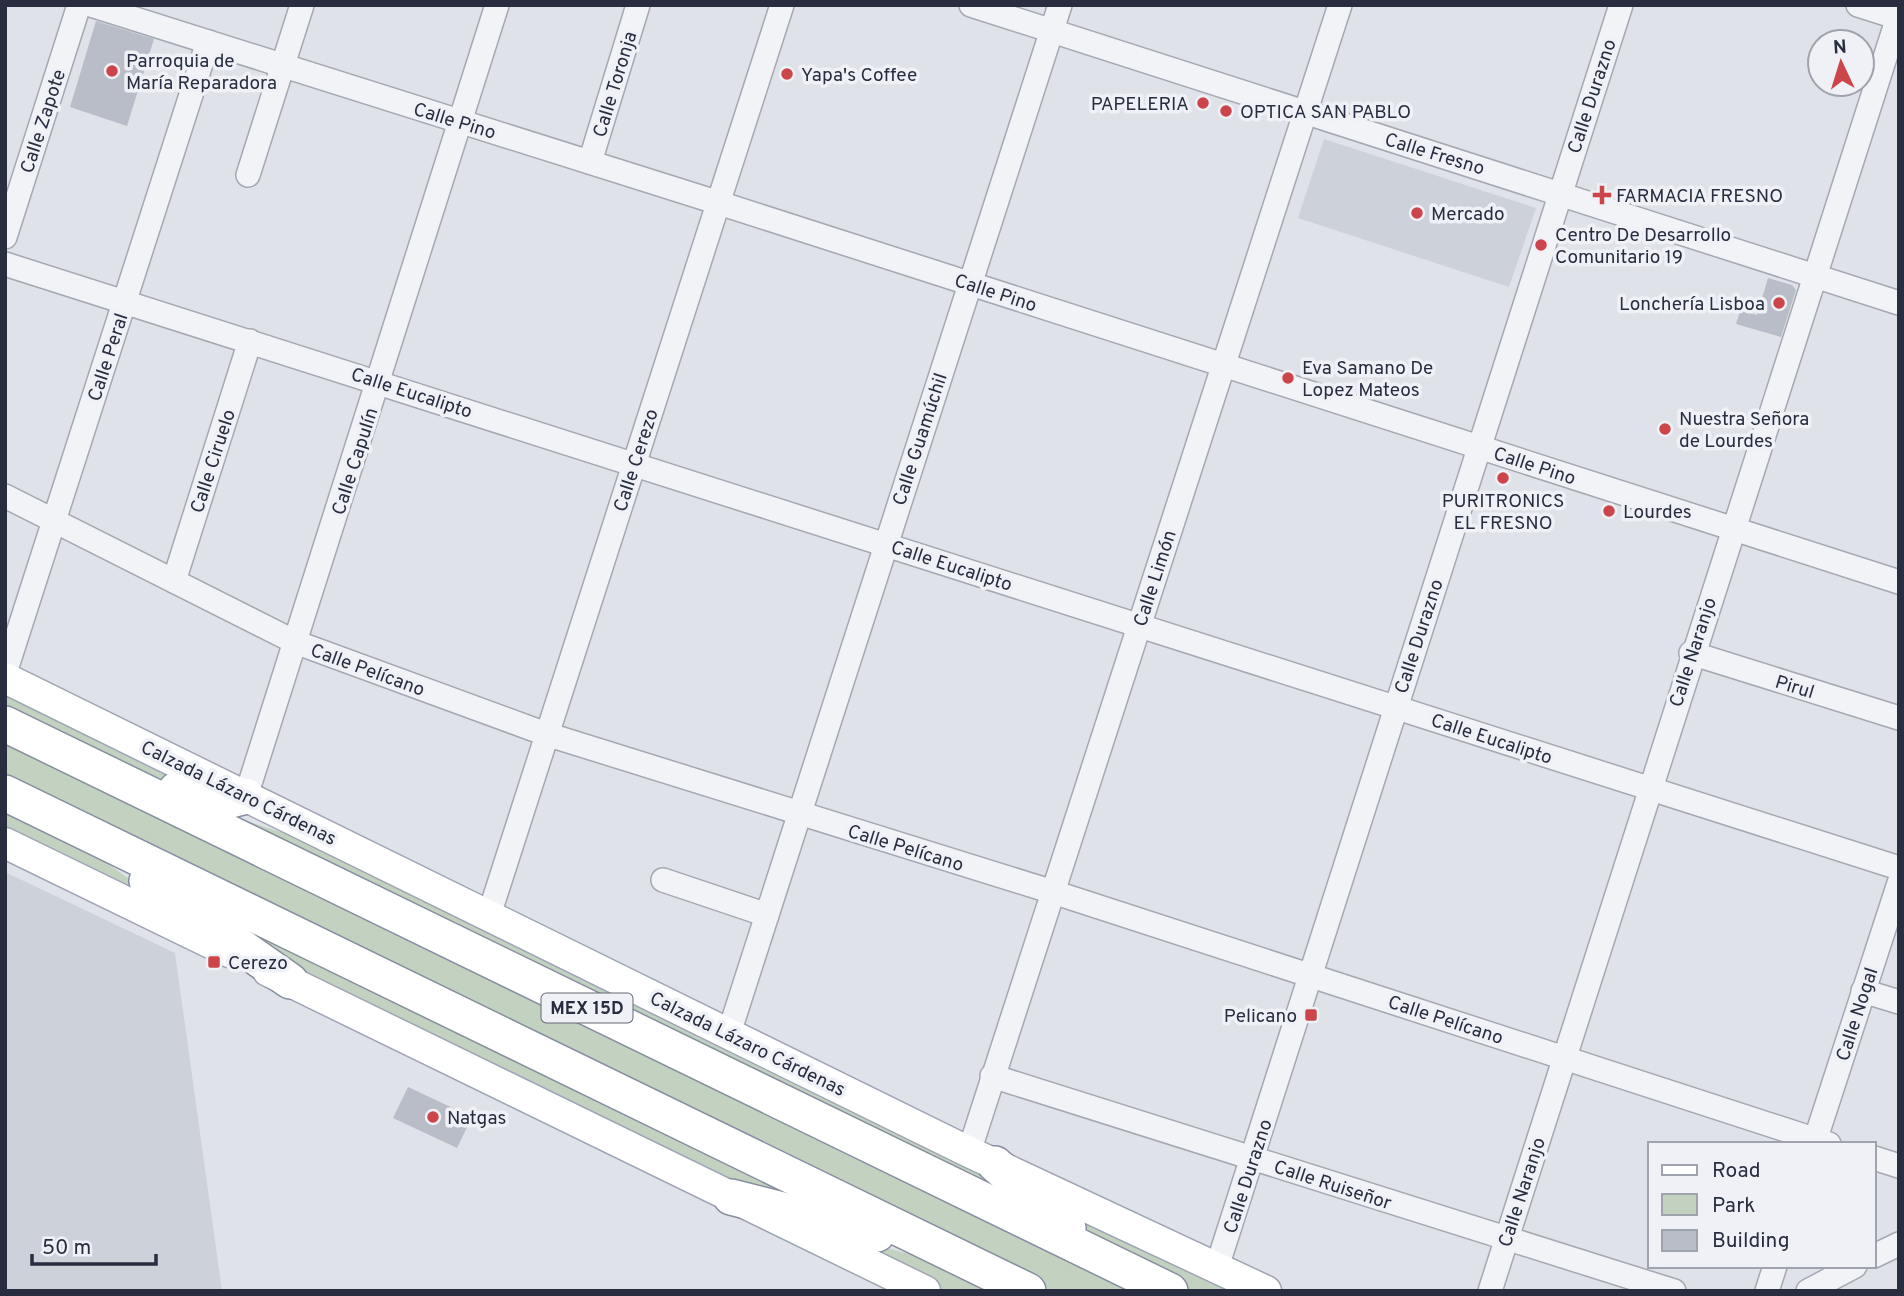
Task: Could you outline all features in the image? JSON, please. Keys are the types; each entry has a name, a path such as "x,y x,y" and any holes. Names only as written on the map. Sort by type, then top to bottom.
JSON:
{"highway":[{"name":"Calzada Lázaro Cárdenas","path":"5,724 1170,1291"},
{"path":"73,757 219,803 246,796"},
{"name":"MEX 15D","path":"5,793 1028,1291"},
{"path":"58,819 290,981"},
{"path":"982,1158 1102,1258"},
{"path":"731,1196 952,1254"}],"main road":[{"name":"Calzada Lázaro Cárdenas","path":"5,678 982,1158 1266,1291"},
{"path":"5,843 925,1291"}],"street":[{"name":"Calle Zapote","path":"5,237 79,5"},
{"name":"Calle Pino","path":"91,5 716,202 1899,582"},
{"path":"248,175 302,5"},
{"name":"Calle Capulín","path":"246,796 497,5"},
{"name":"Calle Toronja","path":"590,162 638,5"},
{"name":"Calle Cerezo","path":"489,915 716,202 782,5"},
{"name":"Calle Fresno","path":"971,5 1899,303"},
{"name":"Calle Guamúchil","path":"729,1033 1060,5"},
{"name":"Calle Limón","path":"982,1158 992,1076 1340,5"},
{"name":"Calle Durazno","path":"1217,1267 1621,5"},
{"path":"1858,5 1898,17"},
{"name":"Calle Naranjo","path":"1490,1291 1731,528 1898,17"},
{"name":"Calle Peral","path":"5,673 208,42"},
{"name":"Calle Eucalipto","path":"5,264 1899,868"},
{"name":"Calle Ciruelo","path":"174,581 250,341"},
{"name":"Calle Pelícano","path":"5,496 295,642 546,734 1053,892 1566,1057 1819,1142"},
{"name":"Pirul","path":"1691,653 1899,718"},
{"path":"663,880 767,915"},
{"name":"Calle Nogal","path":"1819,1142 1863,991 1899,883"},
{"path":"1863,991 1899,1002"},
{"name":"Calle Ruiseñor","path":"992,1076 1674,1291"},
{"path":"1876,1159 1899,1166"},
{"path":"1876,1255 1899,1244"},
{"path":"1767,1291 1773,1268"},
{"path":"1808,1291 1851,1268"}],"shaded area":[{"name":"Mercado","path":"1324,139 1536,208 1509,287 1298,218"},
{"path":"5,872 175,953 222,1291 5,1291"}],"green space":[{"path":"5,695 221,798 76,750 5,715"},
{"path":"5,742 1136,1291 1053,1291 5,779"},
{"path":"158,793 303,839 988,1170 1051,1228"},
{"path":"5,810 88,850 201,929 5,834"},
{"path":"178,893 857,1225 732,1189 291,974"},
{"path":"1043,1195 1233,1291 1183,1291 1110,1256"},
{"path":"797,1222 912,1255 986,1291 940,1291"}],"building":[{"name":"Parroquia de María Reparadora","path":"96,21 154,39 127,126 70,107"},
{"name":"Lonchería Lisboa","path":"1768,278 1792,285 1796,290 1781,337 1736,324 1740,311 1757,315"},
{"name":"Natgas","path":"408,1087 472,1117 457,1148 393,1118"}],"place":[{"name":"Parroquia de María Reparadora","path":"112,71"},
{"name":"Yapa's Coffee","path":"787,74"},
{"name":"PAPELERIA","path":"1203,103"},
{"name":"OPTICA SAN PABLO","path":"1226,111"},
{"name":"FARMACIA FRESNO","path":"1602,195"},
{"name":"Mercado","path":"1417,213"},
{"name":"Centro De Desarrollo Comunitario 19","path":"1541,245"},
{"name":"Lonchería Lisboa","path":"1779,303"},
{"name":"Eva Samano De Lopez Mateos","path":"1288,378"},
{"name":"Nuestra Señora de Lourdes","path":"1665,429"},
{"name":"PURITRONICS EL FRESNO","path":"1503,478"},
{"name":"Lourdes","path":"1609,511"},
{"name":"Cerezo","path":"214,962"},
{"name":"Pelicano","path":"1311,1015"},
{"name":"Natgas","path":"433,1117"}]}
